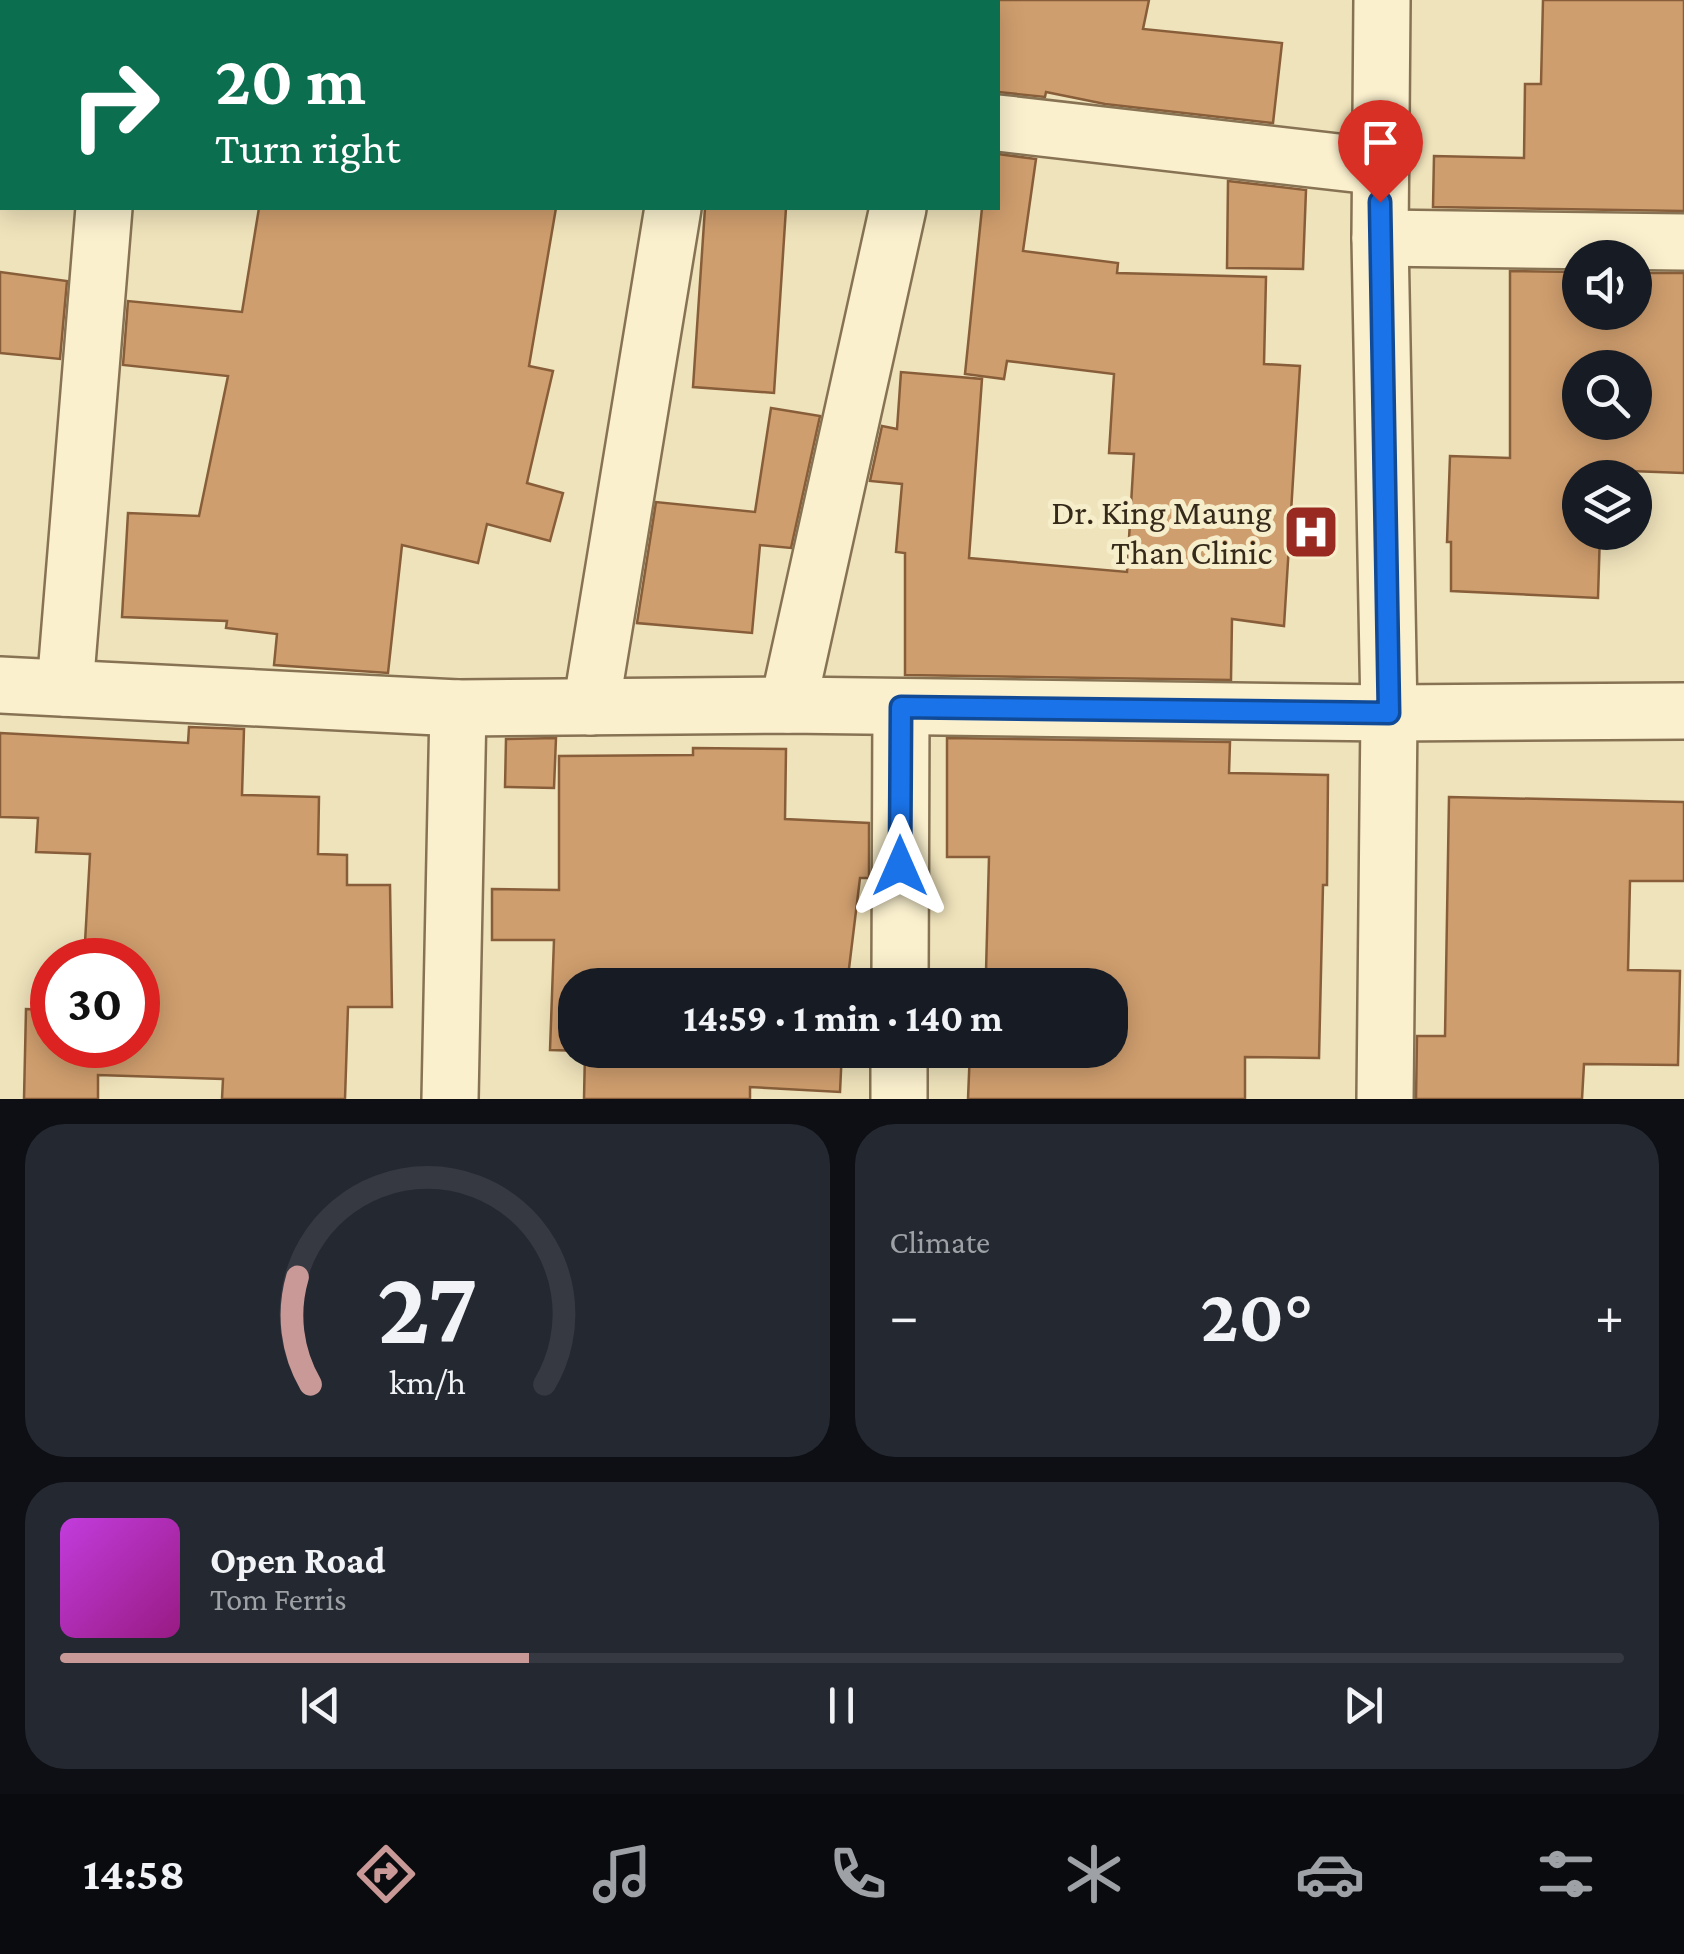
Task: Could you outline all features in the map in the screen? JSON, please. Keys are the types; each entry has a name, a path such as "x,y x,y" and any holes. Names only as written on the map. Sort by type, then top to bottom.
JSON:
{"street":[{"path":"1382,0 1380,238 1389,713 1385,1099"},
{"path":"1000,123 1381,167"},
{"path":"65,688 104,210"},
{"path":"591,707 672,210"},
{"path":"788,705 898,210"},
{"path":"1380,238 1684,242"},
{"path":"0,685 458,708 788,705 1389,713 1684,712"},
{"path":"900,968 901,707"},
{"path":"450,1099 458,708"},
{"path":"899,1099 900,1068"}],"building":[{"path":"1000,0 1149,0 1143,29 1282,43 1273,123 1105,104 1046,92 1045,97 1000,92"},
{"path":"1543,0 1684,0 1684,211 1433,207 1434,156 1524,158 1525,84 1541,84"},
{"path":"1000,154 1036,159 1023,251 1118,263 1117,273 1266,277 1264,364 1300,366 1284,626 1232,619 1231,680 905,675 905,553 896,552 902,484 870,481 882,426 897,429 901,372 982,379 969,558 1127,572 1134,454 1109,453 1114,374 1007,361 1004,379 965,374 982,210 1000,210"},
{"path":"1228,181 1306,190 1303,269 1227,268"},
{"path":"259,210 556,210 529,366 553,371 527,483 563,493 550,541 487,524 478,563 402,545 388,673 274,665 277,634 226,628 227,621 122,617 128,513 199,516 228,376 123,365 128,301 242,312"},
{"path":"705,210 786,210 774,393 693,387"},
{"path":"1510,271 1562,272 1562,330 1652,330 1652,273 1684,273 1684,473 1652,472 1652,460 1562,460 1562,550 1599,550 1598,598 1451,591 1451,542 1447,542 1450,456 1510,458"},
{"path":"0,272 67,281 60,359 0,353"},
{"path":"771,408 820,416 791,548 760,545 752,633 637,623 656,502 755,512"},
{"path":"189,727 244,729 242,795 319,797 318,854 347,855 347,885 390,885 392,1007 348,1007 345,1099 222,1099 223,1079 98,1075 98,1099 24,1099 26,1009 30,1009 30,1068 160,1068 160,938 85,938 90,854 36,852 38,818 0,817 0,733 188,743"},
{"path":"556,738 554,788 505,787 506,739"},
{"path":"947,738 1230,742 1229,773 1328,775 1319,1058 1245,1057 1245,1099 968,1099 969,1068 1128,1068 1128,968 986,968 989,857 947,857"},
{"path":"693,748 786,749 785,819 869,823 869,878 860,878 849,968 558,968 558,1050 550,1050 554,940 492,940 492,889 559,890 559,756 693,755"},
{"path":"1449,797 1684,802 1684,881 1630,881 1628,970 1680,971 1678,1065 1584,1064 1582,1099 1416,1099 1417,1036 1445,1036"},
{"path":"585,1068 841,1068 840,1092 750,1087 750,1099 584,1099"}],"place":[{"name":"Dr. King Maung Than Clinic","path":"1311,532"}],"route":[{"path":"900,866 901,707 1389,713 1380,202"}]}
